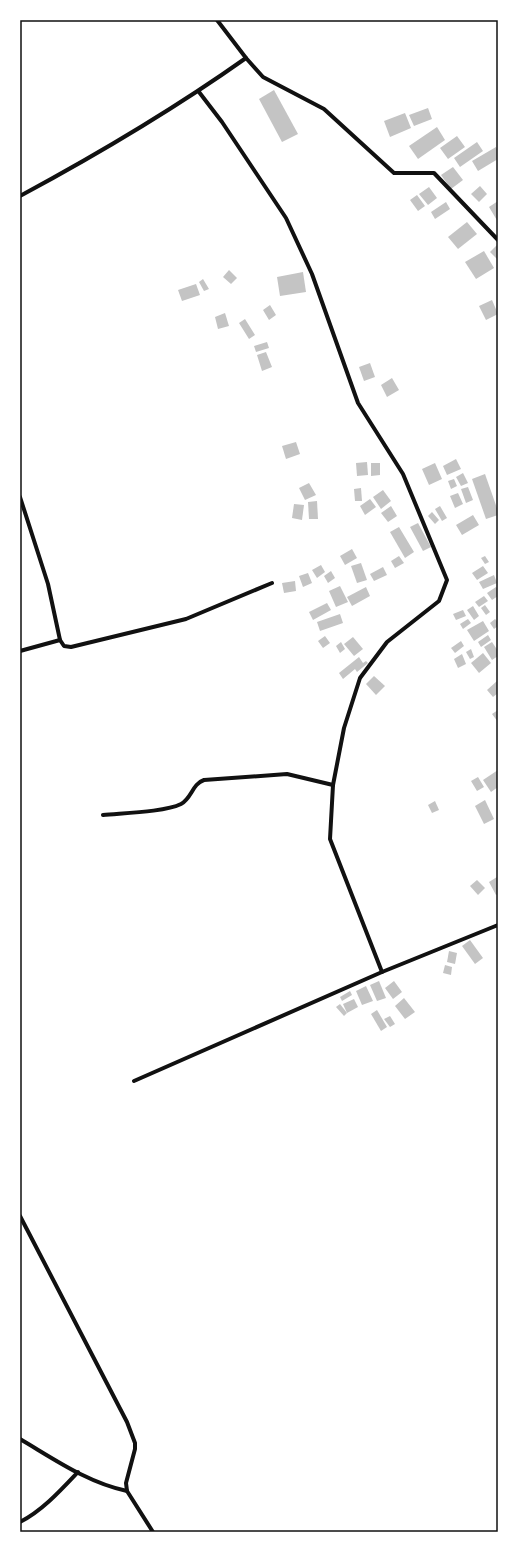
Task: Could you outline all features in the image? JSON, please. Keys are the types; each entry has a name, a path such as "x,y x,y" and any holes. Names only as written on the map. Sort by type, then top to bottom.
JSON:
{"street":[{"path":"217,20 246,58 263,77 324,109 394,173 434,173 498,240"},
{"path":"21,194 86,160 199,92 246,58"},
{"path":"199,92 222,122 286,218 312,274 358,403 403,474 447,580 439,601 387,642 360,678 344,728 333,785 330,839 382,972"},
{"path":"20,497 48,584 60,640 64,646 71,647 186,619 272,583"},
{"path":"20,651 60,640"},
{"path":"103,815 170,808 182,804 188,798 196,785 204,780 287,774 333,785"},
{"path":"134,1081 382,972 498,925"},
{"path":"20,1216 114,1397 131,1433 135,1449 126,1483 127,1491 153,1532"},
{"path":"20,1439 78,1472 113,1488 127,1491"},
{"path":"20,1522 30,1517 42,1507 78,1472"}],"building":[{"path":"274,90 298,134 282,142 259,99"},
{"path":"428,108 432,119 414,126 409,115"},
{"path":"405,113 411,128 390,137 384,121"},
{"path":"437,127 445,140 418,159 409,146"},
{"path":"457,136 465,147 448,159 440,148"},
{"path":"477,142 483,151 460,167 454,158"},
{"path":"496,147 498,151 498,159 478,171 472,161"},
{"path":"453,167 463,180 451,189 441,175"},
{"path":"480,186 487,194 479,202 471,194"},
{"path":"429,187 437,198 428,205 419,194"},
{"path":"417,195 425,206 418,211 410,200"},
{"path":"498,201 498,222 489,207"},
{"path":"446,202 450,209 435,219 431,212"},
{"path":"467,222 477,234 458,249 448,237"},
{"path":"498,244 498,260 490,252"},
{"path":"484,251 494,268 476,279 465,262"},
{"path":"229,270 237,278 231,284 223,277"},
{"path":"303,272 306,292 280,296 277,277"},
{"path":"203,279 209,289 204,291 199,282"},
{"path":"196,284 200,295 182,301 178,290"},
{"path":"492,300 498,314 486,320 479,306"},
{"path":"270,305 276,315 269,320 263,310"},
{"path":"225,313 229,326 218,329 215,317"},
{"path":"245,319 255,335 249,339 239,323"},
{"path":"267,342 269,348 256,352 254,346"},
{"path":"266,352 272,367 262,371 257,355"},
{"path":"370,363 375,377 364,381 359,367"},
{"path":"392,378 399,390 387,397 381,385"},
{"path":"296,442 300,454 286,459 282,446"},
{"path":"456,459 461,469 447,475 443,466"},
{"path":"367,462 368,475 357,476 356,463"},
{"path":"371,463 380,463 380,475 371,476"},
{"path":"435,463 442,479 429,485 422,469"},
{"path":"463,473 468,483 461,486 456,477"},
{"path":"485,474 498,511 498,515 486,519 472,479"},
{"path":"454,479 457,486 451,489 448,481"},
{"path":"309,483 316,495 305,500 299,488"},
{"path":"468,487 473,500 466,503 461,489"},
{"path":"361,488 362,501 355,501 354,489"},
{"path":"383,490 391,501 381,509 373,497"},
{"path":"458,493 463,504 455,508 450,496"},
{"path":"370,499 376,507 365,515 360,506"},
{"path":"317,501 318,519 309,519 308,502"},
{"path":"294,504 304,505 302,520 292,518"},
{"path":"391,506 397,516 388,522 381,513"},
{"path":"440,506 447,518 442,521 435,509"},
{"path":"432,512 439,520 435,524 428,516"},
{"path":"473,515 479,525 462,535 456,525"},
{"path":"418,523 431,547 423,551 410,527"},
{"path":"399,527 414,552 405,558 390,532"},
{"path":"352,549 357,558 345,565 340,556"},
{"path":"399,556 404,563 395,568 391,561"},
{"path":"485,556 489,562 485,564 481,558"},
{"path":"361,563 367,580 357,583 351,566"},
{"path":"321,565 325,572 317,578 312,570"},
{"path":"483,566 488,573 477,580 472,573"},
{"path":"383,567 387,575 374,581 370,574"},
{"path":"331,571 335,578 328,583 324,576"},
{"path":"308,573 312,583 303,587 299,576"},
{"path":"494,575 497,583 483,589 479,582"},
{"path":"295,581 296,591 284,593 282,583"},
{"path":"340,586 348,602 336,607 329,591"},
{"path":"366,587 370,596 352,606 347,597"},
{"path":"496,587 498,589 498,596 492,600 487,593"},
{"path":"484,596 488,601 479,607 475,602"},
{"path":"327,603 331,610 313,620 309,612"},
{"path":"485,605 490,612 486,615 481,608"},
{"path":"473,606 479,616 474,620 467,610"},
{"path":"463,610 466,616 456,620 453,614"},
{"path":"340,614 343,623 320,631 317,622"},
{"path":"468,619 471,623 463,629 460,624"},
{"path":"495,619 498,622 498,626 494,629 490,623"},
{"path":"483,621 489,631 474,641 467,630"},
{"path":"488,635 491,640 481,647 478,642"},
{"path":"325,636 330,643 323,648 318,641"},
{"path":"353,637 363,649 354,656 344,644"},
{"path":"461,641 464,646 455,653 451,648"},
{"path":"341,642 345,649 340,653 336,646"},
{"path":"492,642 498,651 498,656 492,660 484,647"},
{"path":"471,649 474,657 470,659 466,652"},
{"path":"483,653 491,663 479,673 471,663"},
{"path":"462,654 466,664 458,668 454,659"},
{"path":"359,657 363,663 366,661 368,663 357,672 355,669 343,679 339,673"},
{"path":"374,676 385,686 376,695 366,684"},
{"path":"497,681 498,693 493,697 487,690"},
{"path":"498,710 498,722 492,714"},
{"path":"498,770 498,787 491,792 483,780"},
{"path":"478,777 484,787 477,791 471,781"},
{"path":"485,800 494,819 484,824 475,806"},
{"path":"435,801 439,810 432,813 428,805"},
{"path":"497,877 498,894 496,895 489,882"},
{"path":"477,880 485,888 478,895 470,886"},
{"path":"470,940 483,958 475,964 462,946"},
{"path":"449,951 457,953 455,964 447,962"},
{"path":"445,965 452,967 451,975 443,973"},
{"path":"379,981 386,998 377,1001 370,985"},
{"path":"394,981 402,992 393,999 385,988"},
{"path":"366,986 373,1001 362,1005 356,991"},
{"path":"350,991 352,995 342,1001 340,997"},
{"path":"404,998 415,1012 405,1019 395,1006"},
{"path":"354,999 358,1007 347,1013 343,1004"},
{"path":"340,1004 347,1013 344,1016 336,1007"},
{"path":"377,1010 387,1027 381,1031 371,1014"},
{"path":"390,1016 395,1024 390,1027 384,1019"}]}
